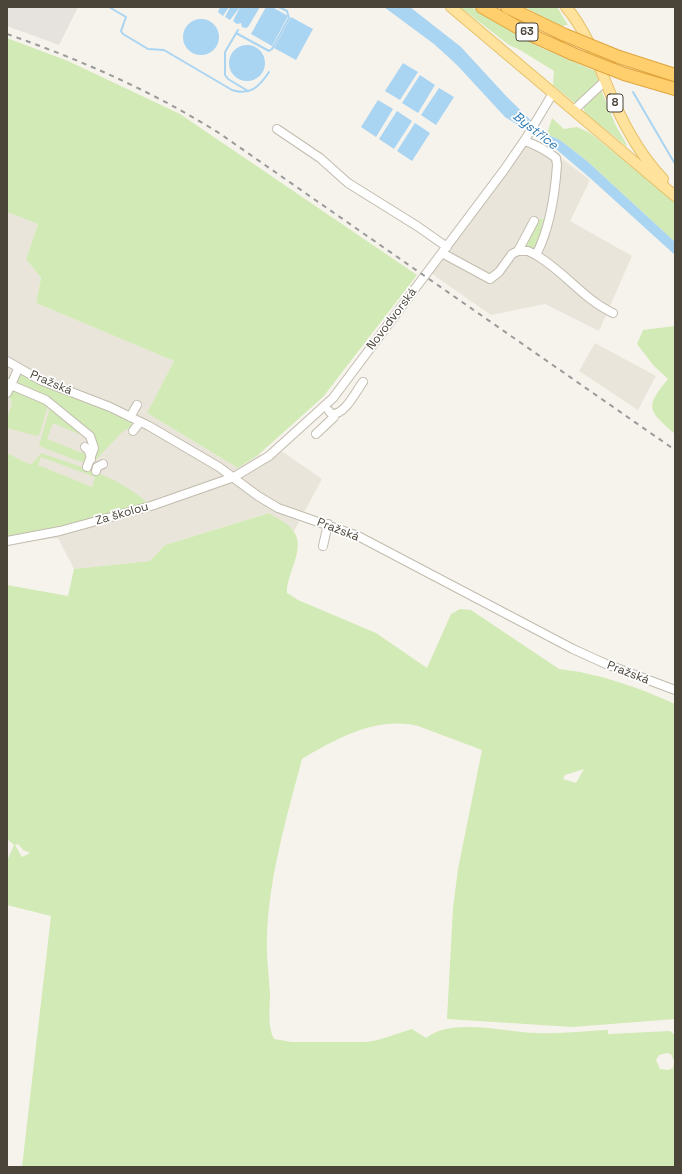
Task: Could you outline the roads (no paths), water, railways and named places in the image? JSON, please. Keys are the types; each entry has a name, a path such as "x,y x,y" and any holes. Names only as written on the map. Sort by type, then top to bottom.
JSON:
{"highway":[{"name":"63","path":"482,7 531,35 573,54 624,74 675,89"},
{"name":"63","path":"507,7 565,35 619,57 675,75"}],"main road":[{"name":"8","path":"566,7 583,31 621,117 638,149 675,192"},
{"path":"452,9 675,196"}],"street":[{"path":"574,110 605,81"},
{"name":"Novodvorská","path":"234,477 269,456 333,398 526,139 553,93"},
{"path":"277,129 320,158 348,183 417,226 444,250 490,279 499,272 512,254 518,251 528,251 560,271 576,288 594,303 613,313"},
{"path":"526,139 556,158 557,165 550,216 542,243 536,255"},
{"path":"518,251 534,221"},
{"name":"Pražská","path":"7,361 18,369 40,380 140,422 234,477 258,496 278,508 328,524 358,536 587,656 675,690"},
{"path":"7,393 9,384 18,369"},
{"path":"332,414 339,413 343,410 363,382"},
{"path":"9,384 46,400 90,436 94,448 87,468"},
{"path":"130,417 137,405"},
{"path":"316,434 332,420 332,414 324,406"},
{"path":"133,431 140,422"},
{"path":"85,447 89,451 91,459"},
{"path":"96,471 97,467 102,464"},
{"name":"Za školou","path":"7,541 60,531 151,506 234,477"},
{"path":"322,546 328,524"}],"water":[{"path":"220,7 229,7 223,16 218,12"},
{"path":"230,7 240,7 230,20 225,17"},
{"path":"240,7 260,7 246,28 242,27 241,23 237,24 233,21"},
{"path":"266,7 272,7 288,16 272,46 251,34"},
{"name":"Bystřice","path":"384,7 410,7 461,47 507,97 544,133 560,140 587,161 675,242 675,255 550,144 505,117 457,65 434,44"},
{"path":"291,17 313,29 296,60 274,48"},
{"path":"205,19 214,24 218,30 218,44 214,50 205,55 197,55 188,50 184,44 183,33 188,24 194,20"},
{"path":"251,45 260,50 264,56 264,70 260,76 251,81 243,81 234,76 230,70 229,59 234,50 240,46"},
{"path":"403,63 418,72 400,100 385,91"},
{"path":"420,75 435,85 418,113 402,103"},
{"path":"439,88 454,97 436,125 421,115"},
{"path":"378,100 393,109 376,137 361,127"},
{"path":"397,111 412,121 394,149 379,139"},
{"path":"415,123 430,133 412,161 397,151"}],"waterway":[{"path":"109,7 126,17 121,31 123,34 148,49 164,50 232,90 244,92 254,89 262,82 269,72"},
{"path":"236,33 269,51 272,49 289,18 287,11 279,7"},
{"path":"238,30 225,52 225,75 228,79 248,91"},
{"path":"633,92 675,164"}],"railway":[{"path":"7,34 89,66 142,90 168,103 219,133 675,450"}]}
